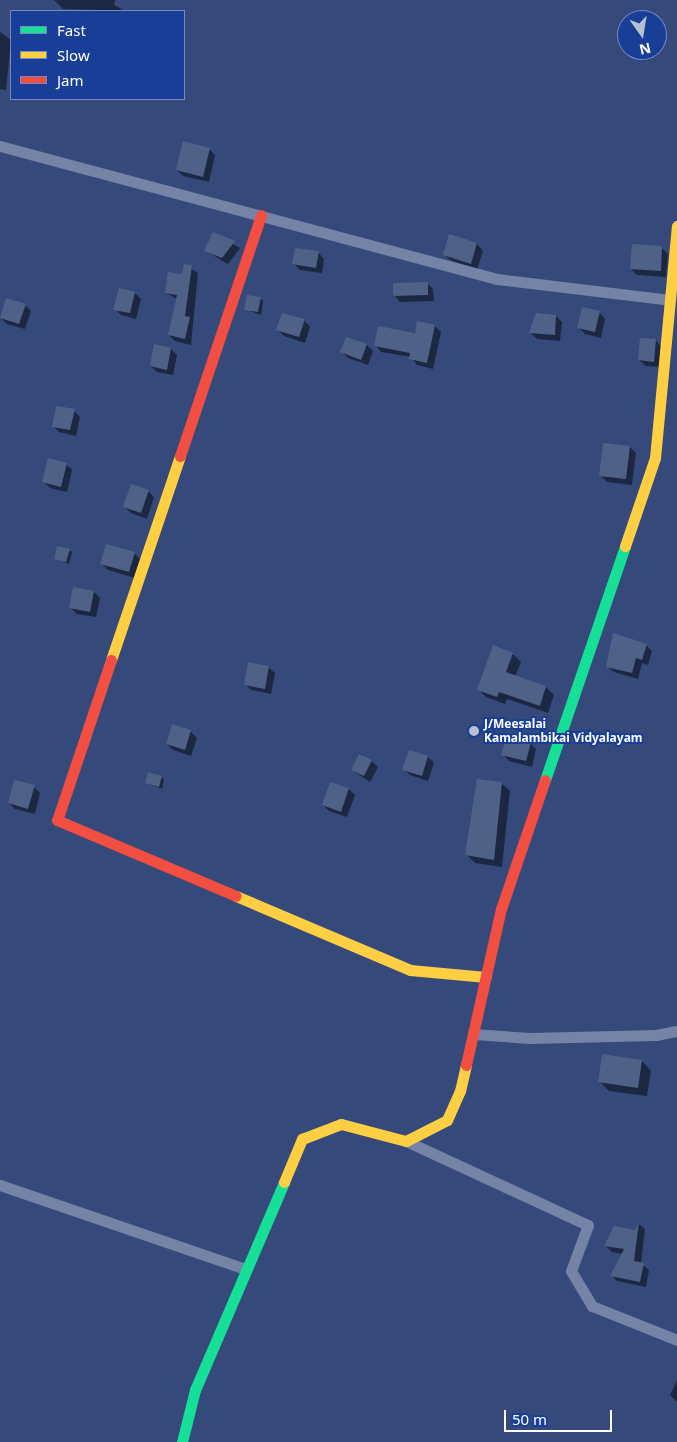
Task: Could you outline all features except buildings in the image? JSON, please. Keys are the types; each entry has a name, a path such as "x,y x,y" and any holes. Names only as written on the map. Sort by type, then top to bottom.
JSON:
{"street":[{"path":"0,146 497,279 670,300"},
{"path":"262,215 57,820 410,970 486,977"},
{"path":"406,1142 446,1120 460,1091 501,909 655,458 677,226"},
{"path":"473,1034 540,1038 656,1035 677,1031"},
{"path":"182,1442 195,1390 302,1139 341,1124 406,1142 588,1225 571,1271 592,1306 677,1340"},
{"path":"0,1185 246,1270"}],"traffic: fast":[{"path":"545,780 625,546"},
{"path":"182,1442 195,1390 284,1182"}],"traffic: slow":[{"path":"625,546 655,458 677,226"},
{"path":"111,660 180,456"},
{"path":"236,896 410,970 486,977"},
{"path":"284,1182 302,1139 341,1124 406,1141 447,1120 460,1091 466,1065"}],"traffic: jam":[{"path":"180,456 261,215"},
{"path":"111,660 57,820 236,896"},
{"path":"466,1065 501,909 545,780"}],"place":[{"name":"J/Meesalai Kamalambikai Vidyalayam","path":"474,731"}]}
